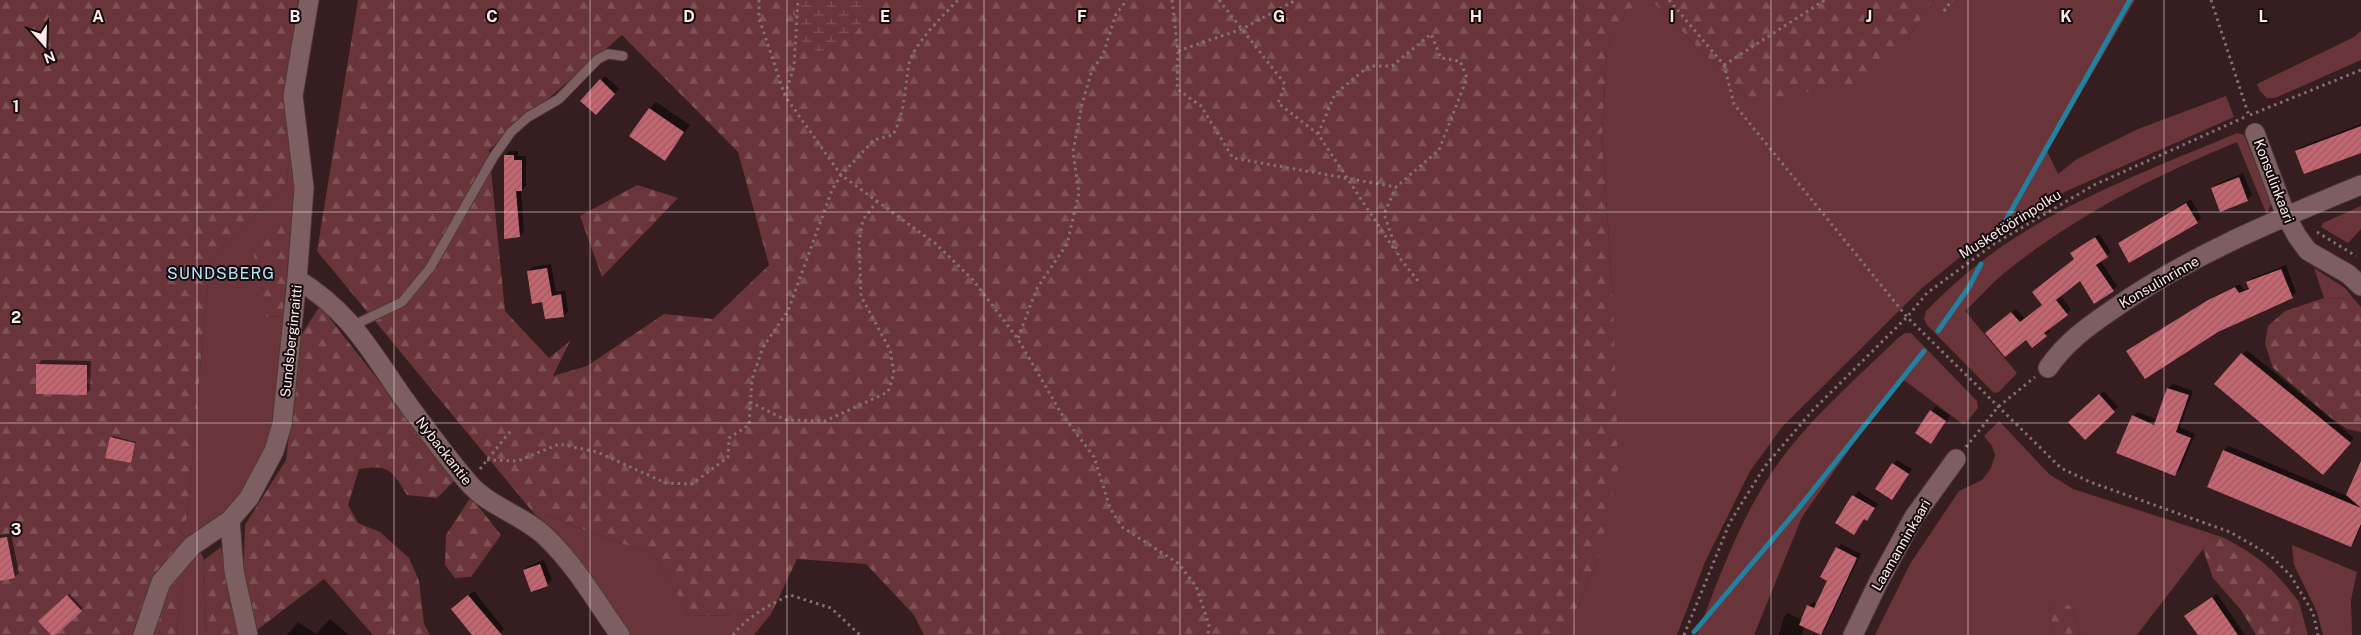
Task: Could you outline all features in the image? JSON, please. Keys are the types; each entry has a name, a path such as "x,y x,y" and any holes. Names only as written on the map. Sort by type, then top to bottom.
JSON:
{"street":[{"name":"Sundsberginraitti","path":"143,635 161,582 192,546 230,520 249,498 266,469 274,451 282,424 304,188 293,96 309,0"},
{"name":"Konsulinkaari","path":"2255,133 2293,213 2297,236 2308,251 2348,274 2361,286"},
{"name":"Konsulinrinne","path":"2048,368 2059,351 2076,335 2141,289 2200,257 2293,213 2361,185"},
{"name":"Nybackantie","path":"297,279 318,292 354,325 404,399 468,483 486,499 546,537 566,560 620,635"},
{"name":"Laamanninkaari","path":"1853,635 1878,583 1914,517 1956,459"},
{"path":"230,520 234,572 248,635"}],"lane":[{"path":"354,325 402,302 430,268 494,156 511,132 528,116 559,99 598,59 608,54 623,56"}],"path":[{"path":"759,0 760,18 785,96 841,175 878,200 936,244 974,280 1018,339 1061,413 1094,457 1110,508 1122,527 1180,564 1196,586 1209,625 1208,635"},
{"path":"785,96 794,67 798,0"},
{"path":"487,460 518,462 559,444 597,452 666,483 692,484 728,457 729,438 749,425 752,379 763,346 788,311 832,190 841,175 874,140 893,135 902,119 910,62 935,22 958,0"},
{"path":"1018,339 1037,288 1067,244 1079,193 1073,152 1082,104 1092,70 1103,55 1116,14 1127,0"},
{"path":"1172,0 1178,51 1177,88 1201,106 1233,158 1396,187"},
{"path":"1219,0 1285,84 1278,103 1318,134 1399,257 1419,282"},
{"path":"1178,51 1242,29 1296,0"},
{"path":"1669,0 1724,66 1734,104 1907,317 1998,407 2061,468 2090,482 2230,532 2270,555 2291,576 2313,613 2318,635"},
{"path":"1724,66 1825,0"},
{"path":"1944,11 1952,0"},
{"path":"2211,0 2255,133"},
{"path":"1318,134 1335,94 1369,66 1392,66 1431,34 1441,58 1460,61 1467,78 1439,150 1396,187 1384,214 1399,257"},
{"name":"Musketöörinpolku","path":"1684,635 1730,522 1765,466 1813,410 1907,317 1927,293 1994,244 2094,185 2249,115 2361,70"},
{"path":"750,402 786,420 825,421 888,392 894,373 890,350 861,296 859,242 863,220 878,200"},
{"path":"2293,213 2309,227 2361,259"},
{"path":"1956,459 1998,407 2022,385 2048,368"},
{"path":"468,483 512,429"},
{"path":"733,635 767,606 790,595 831,608 860,635"}],"green space":[{"path":"0,0 298,0 287,101 290,145 287,183 210,260 187,518 179,531 189,541 182,564 184,573 176,635 0,635"},
{"path":"358,0 1933,0 1907,40 1856,83 1761,100 1748,98 1655,4 1627,9 1607,48 1602,137 1613,301 1618,468 1599,556 1566,635 924,635 914,615 866,564 797,559 771,614 690,616 654,555 532,511 317,251","holes":["622,35 738,152 769,265 713,319 664,314 587,366 553,376 570,341 549,358 505,311 489,150"]},
{"path":"797,0 872,0 857,31 821,54 802,41 792,11"},
{"path":"1933,0 2135,0 2047,151 2058,174 2077,159 2138,129 2226,96 2234,117 2060,194 1990,233 1922,288 1783,426 1750,471 1705,562 1677,635 1566,635 1599,556 1613,301 1602,137 1607,48 1627,8 1655,4 1748,98 1907,40"},
{"path":"2361,31 2361,60 2275,98 2267,98 2260,91 2257,84 2354,37"},
{"path":"2237,133 2244,135 2271,204 2267,215 2237,142 2175,169 2086,216 2030,253 2003,274 1965,311 2017,373 1999,392 1994,393 1927,325 1924,319 1926,311 1951,287 1977,265 2036,225 2102,190"},
{"path":"290,145 297,191 261,317 283,316 271,442 242,498 189,541 179,531 187,518 210,260 287,183"},
{"path":"637,185 678,198 602,277 580,216"},
{"path":"2361,206 2361,229 2348,243 2321,227 2323,223"},
{"path":"293,209 283,316 261,317 254,254"},
{"path":"2314,268 2345,288 2354,299 2324,298"},
{"path":"2324,298 2354,299 2361,307 2361,432 2347,429 2330,417 2273,368 2265,344 2268,326 2285,311"},
{"path":"320,306 456,479 437,498 407,495 389,471 377,467 359,469 348,505 358,523 380,532 409,558 419,581 424,624 430,635 373,635 324,579 253,633 243,579 245,525 286,460 301,335"},
{"path":"1905,333 1911,333 1977,401 1978,408 1964,425 1900,377 1802,517 1754,635 1697,635 1744,521 1768,478 1795,442 1823,411"},
{"path":"1999,421 2049,474 2073,489 2222,537 2210,538 2137,635 2083,635 2071,607 2049,605 2052,635 1875,635 1910,564 1959,491 1982,480 1991,468 1995,455 1992,446 1984,436"},
{"path":"471,497 501,535 471,577 455,578 445,565 446,535"},
{"path":"532,511 654,555 690,616 771,614 754,635 628,635 572,555"},
{"path":"2222,537 2265,564 2299,602 2289,635 2256,635 2241,610 2213,578 2203,549 2210,538"},
{"path":"2292,545 2357,572 2351,600 2352,635 2323,635 2317,612 2294,565"},
{"path":"221,547 240,635 206,635 204,560"},
{"path":"199,548 204,560 206,635 176,635 184,573 182,564"},
{"path":"2058,598 2071,607 2083,635 2052,635 2049,605"},
{"path":"2299,602 2308,635 2289,635"}],"building":[{"path":"600,79 615,94 596,115 580,101"},
{"path":"649,108 684,132 665,161 629,136"},
{"path":"2361,126 2361,153 2304,174 2295,151"},
{"path":"504,155 514,155 514,160 522,160 522,191 516,191 520,237 504,239"},
{"path":"2239,177 2248,201 2220,212 2211,188"},
{"path":"2186,203 2198,223 2129,263 2118,243"},
{"path":"2095,237 2108,257 2096,265 2114,291 2094,304 2080,281 2056,300 2068,315 2044,333 2047,336 2032,348 2026,340 2005,357 1985,333 2011,312 2020,322 2042,305 2032,292 2074,259 2070,253"},
{"path":"547,268 552,296 561,294 564,317 545,319 542,302 532,304 527,271"},
{"path":"2281,269 2293,298 2218,332 2145,379 2126,351 2208,300 2235,287 2239,293 2249,289 2246,282"},
{"path":"2241,353 2351,443 2323,475 2214,384"},
{"path":"36,364 87,365 87,395 36,394"},
{"path":"2167,388 2189,395 2176,432 2191,438 2175,476 2116,453 2132,415 2154,425"},
{"path":"2099,394 2115,412 2085,440 2068,422"},
{"path":"1930,410 1946,421 1931,444 1915,433"},
{"path":"110,437 135,443 131,463 105,458"},
{"path":"2223,450 2361,508 2361,524 2351,547 2207,487"},
{"path":"2361,461 2361,508 2346,495"},
{"path":"1892,463 1909,474 1892,500 1875,489"},
{"path":"1852,495 1875,508 1867,521 1864,519 1854,535 1835,523"},
{"path":"7,537 15,578 0,581 0,538"},
{"path":"1836,547 1857,558 1821,635 1799,625 1807,605 1814,608 1827,581 1820,577"},
{"path":"540,564 548,586 531,592 523,570"},
{"path":"67,595 82,611 56,635 51,635 38,621"},
{"path":"468,595 502,635 472,635 451,609"},
{"path":"2212,597 2238,635 2198,635 2184,616"}],"waterway":[{"path":"2002,227 2130,0"},
{"path":"1938,331 1969,287 1981,264"},
{"path":"1694,632 1798,509 1924,351"}],"district":[{"name":"SUNDSBERG","path":"221,273"}]}
